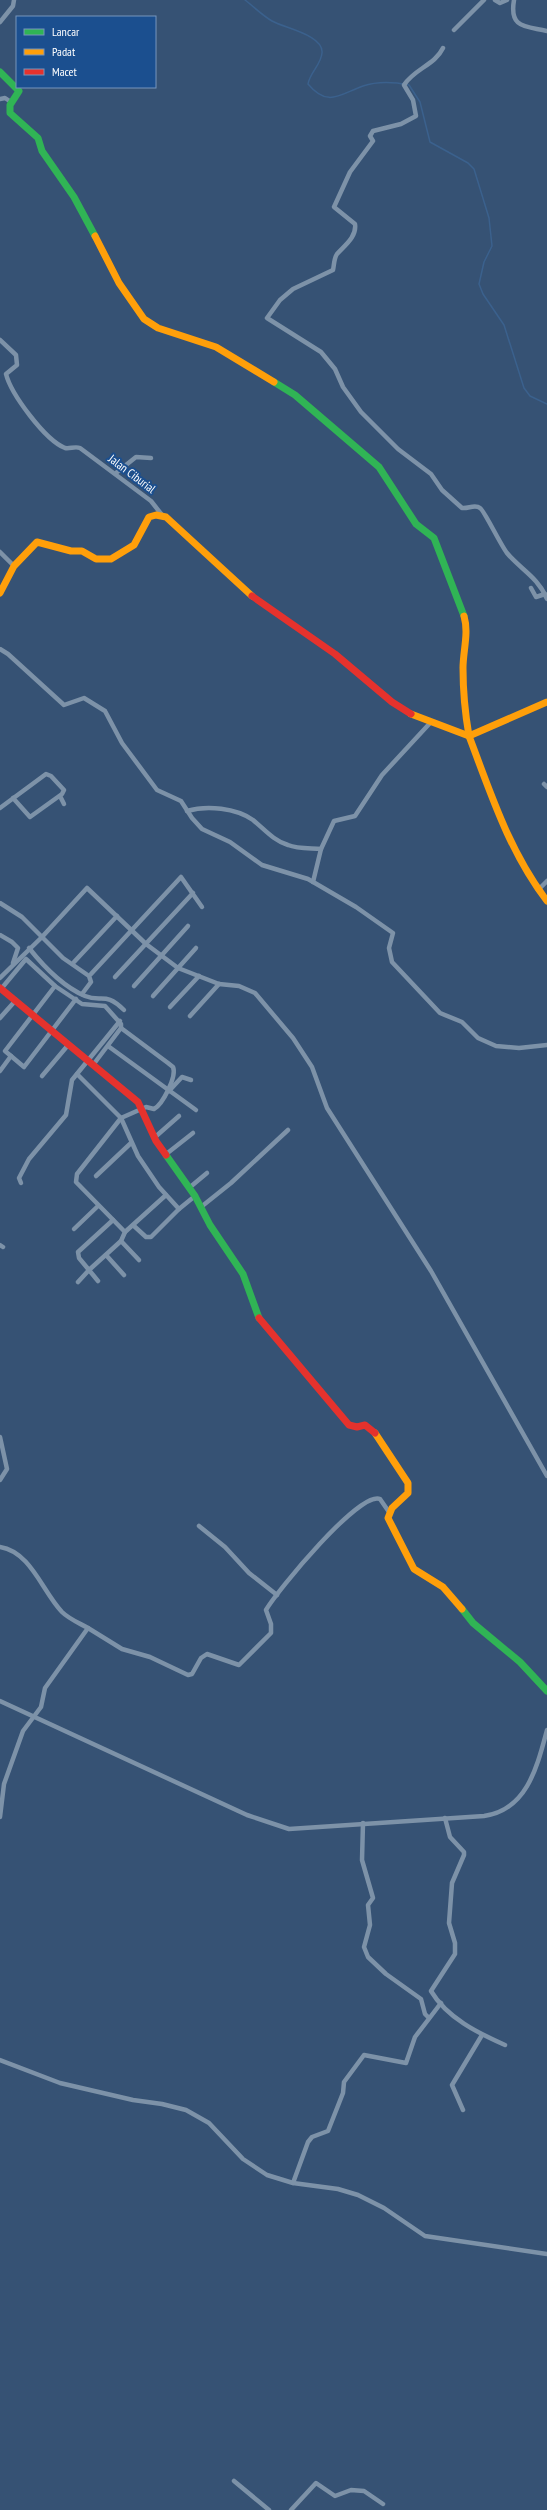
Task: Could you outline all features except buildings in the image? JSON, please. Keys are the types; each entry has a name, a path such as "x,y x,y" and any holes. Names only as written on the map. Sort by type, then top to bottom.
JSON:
{"street":[{"path":"0,22 13,6 14,0"},
{"path":"454,30 484,0"},
{"path":"495,0 500,3 507,0"},
{"path":"514,0 513,15 518,24 527,28 547,31"},
{"path":"443,48 438,57 411,74 404,85 414,100 416,116 401,124 373,131 370,136 373,141 349,173 347,182 334,205 340,214 354,224 355,229 345,248 336,256 333,270 293,288 267,316 321,352 335,369 343,387 362,412 398,449 431,474 449,498 462,508 478,506 482,509 490,527 507,553 535,579 546,596 536,598 531,588"},
{"path":"0,72 16,87"},
{"path":"17,88 19,90 11,102 10,113 38,138 42,151 74,197 119,283 144,319 158,328 216,346 295,395 379,467 416,524 434,538 457,595 466,626 463,667 469,736 506,835 521,866 547,901"},
{"path":"0,99 6,98 11,102"},
{"name":"Jalan Ciburial","path":"0,340 16,356 16,365 6,374 10,386 25,409 54,441 66,448 78,447 87,453 116,473 151,501 162,515"},
{"path":"116,473 136,457 151,458"},
{"path":"0,593 14,566 37,542 71,551 82,551 96,559 111,559 134,545 149,517 162,515 175,523 253,597 335,654 392,702 412,715 469,736 547,702"},
{"path":"0,552 14,566"},
{"path":"0,650 8,654 64,705 84,698 102,708 122,743 157,790 181,801 202,829 230,842 262,865 295,874 313,882 356,907 393,933 389,948 392,962 440,1013 462,1022 478,1038 496,1046 519,1048 547,1045"},
{"path":"313,882 322,849 334,821 355,816 382,775 431,722"},
{"path":"0,808 13,798 46,774 51,776 63,788 64,792 30,816 13,798"},
{"path":"60,796 64,804"},
{"path":"187,811 209,807 240,814 252,819 274,838 288,845 322,849"},
{"path":"91,974 181,877 202,907"},
{"path":"538,890 547,881"},
{"path":"0,978 29,948 42,937 87,888 146,944 178,968 219,984 238,986 255,993 293,1038 312,1067 334,1120 431,1271 547,1476"},
{"path":"115,977 193,893"},
{"path":"0,903 22,917 63,958 91,978 91,982 82,994"},
{"path":"74,962 117,916"},
{"path":"134,986 188,926"},
{"path":"0,935 12,942 18,948 12,965"},
{"path":"29,948 60,980 82,994 108,998 124,1010"},
{"path":"153,996 196,948"},
{"path":"21,1183 19,1174 26,1163 66,1115 69,1087 77,1074 91,1063 108,1046 121,1028 120,1021 105,1006 84,1004 55,986 26,958 11,974 0,989 34,1014 91,1063 135,1099 143,1110 154,1138 164,1155 195,1196 210,1225 245,1278 256,1312 265,1325 349,1425 357,1427 365,1425 373,1430 401,1471 408,1483 409,1490 389,1512"},
{"path":"170,1007 199,976"},
{"path":"190,1016 219,984"},
{"path":"55,986 5,1052 24,1067 76,999"},
{"path":"0,1018 16,1000"},
{"path":"91,1063 120,1021"},
{"path":"121,1028 173,1067 174,1073 169,1090"},
{"path":"42,1076 69,1044"},
{"path":"108,1046 196,1110"},
{"path":"0,1071 11,1056"},
{"path":"77,1074 122,1118 131,1143 166,1195 179,1209"},
{"path":"125,1232 78,1185 77,1174 122,1118 143,1110 146,1107 156,1108 180,1078 190,1080"},
{"path":"154,1138 179,1116"},
{"path":"201,1207 231,1183 288,1130"},
{"path":"164,1155 193,1133"},
{"path":"96,1176 131,1143"},
{"path":"189,1188 207,1173"},
{"path":"78,1282 121,1241 125,1232 134,1226 166,1195"},
{"path":"134,1226 146,1237 151,1237 179,1209 195,1196"},
{"path":"74,1229 98,1206"},
{"path":"98,1281 77,1254 112,1220"},
{"path":"121,1241 139,1260"},
{"path":"106,1255 124,1275"},
{"path":"0,1437 7,1469 0,1480"},
{"path":"0,1547 12,1551 30,1565 41,1584 62,1612 122,1649 150,1657 190,1675 201,1658 206,1654 236,1665 244,1662 271,1633 271,1624 266,1610 312,1551 354,1512 378,1498 389,1512 389,1520 414,1568 443,1587 473,1623 520,1662 547,1691"},
{"path":"199,1526 225,1547 249,1573 277,1595"},
{"path":"0,1817 4,1784 23,1731 43,1703 45,1688 88,1628"},
{"path":"0,1701 247,1815 283,1828 330,1828 363,1823 490,1815 511,1807 519,1798 533,1775 547,1730"},
{"path":"445,1818 450,1837 464,1852 464,1855 452,1883 449,1923 455,1943 455,1954 431,1991 441,2003 465,2024 482,2035 505,2045"},
{"path":"363,1823 362,1860 373,1898 368,1905 370,1925 364,1942 365,1952 381,1970 422,2000 425,2014 429,2018"},
{"path":"294,2183 308,2142 312,2137 326,2133 343,2093 344,2082 364,2055 406,2063 415,2037 429,2018 436,2012 441,2003"},
{"path":"463,2110 452,2084 482,2035"},
{"path":"0,2060 60,2082 133,2100 162,2104 186,2110 209,2123 240,2156 267,2175 294,2183 338,2189 358,2195 384,2208 419,2233 429,2238 547,2254"},
{"path":"234,2481 269,2510"},
{"path":"291,2510 316,2483 334,2496 351,2490 364,2491 383,2504"}],"waterway":[{"path":"245,0 269,19 317,41 321,47 322,53 318,65 308,84 315,91 322,96 334,97 374,83 409,85 420,102 430,142 468,163 474,169 489,218 492,246 484,262 479,284 483,294 504,325 524,388 530,396 547,404"}],"traffic: fast":[{"path":"0,72 19,91 10,105 10,113 38,138 42,151 74,197 95,236"},
{"path":"274,382 295,395 379,467 416,524 434,538 464,616"},
{"path":"166,1155 195,1196 210,1225 243,1274 259,1318"},
{"path":"462,1609 473,1623 520,1662 547,1691"}],"traffic: slow":[{"path":"95,236 119,283 144,319 158,328 216,347 274,382"},
{"path":"0,593 14,566 37,542 71,551 82,551 96,559 111,559 134,545 149,517 156,515 166,517 252,596"},
{"path":"464,616 466,629 463,662 463,685 469,736 547,702"},
{"path":"411,714 469,736 493,801 511,842 534,882 547,901"},
{"path":"375,1433 408,1483 408,1493 392,1508 388,1518 414,1569 443,1587 462,1609"}],"traffic: jam":[{"path":"252,596 335,654 392,702 411,714"},
{"path":"0,988 138,1102 156,1141 166,1155"},
{"path":"259,1318 349,1425 357,1427 365,1425 375,1433"}]}
